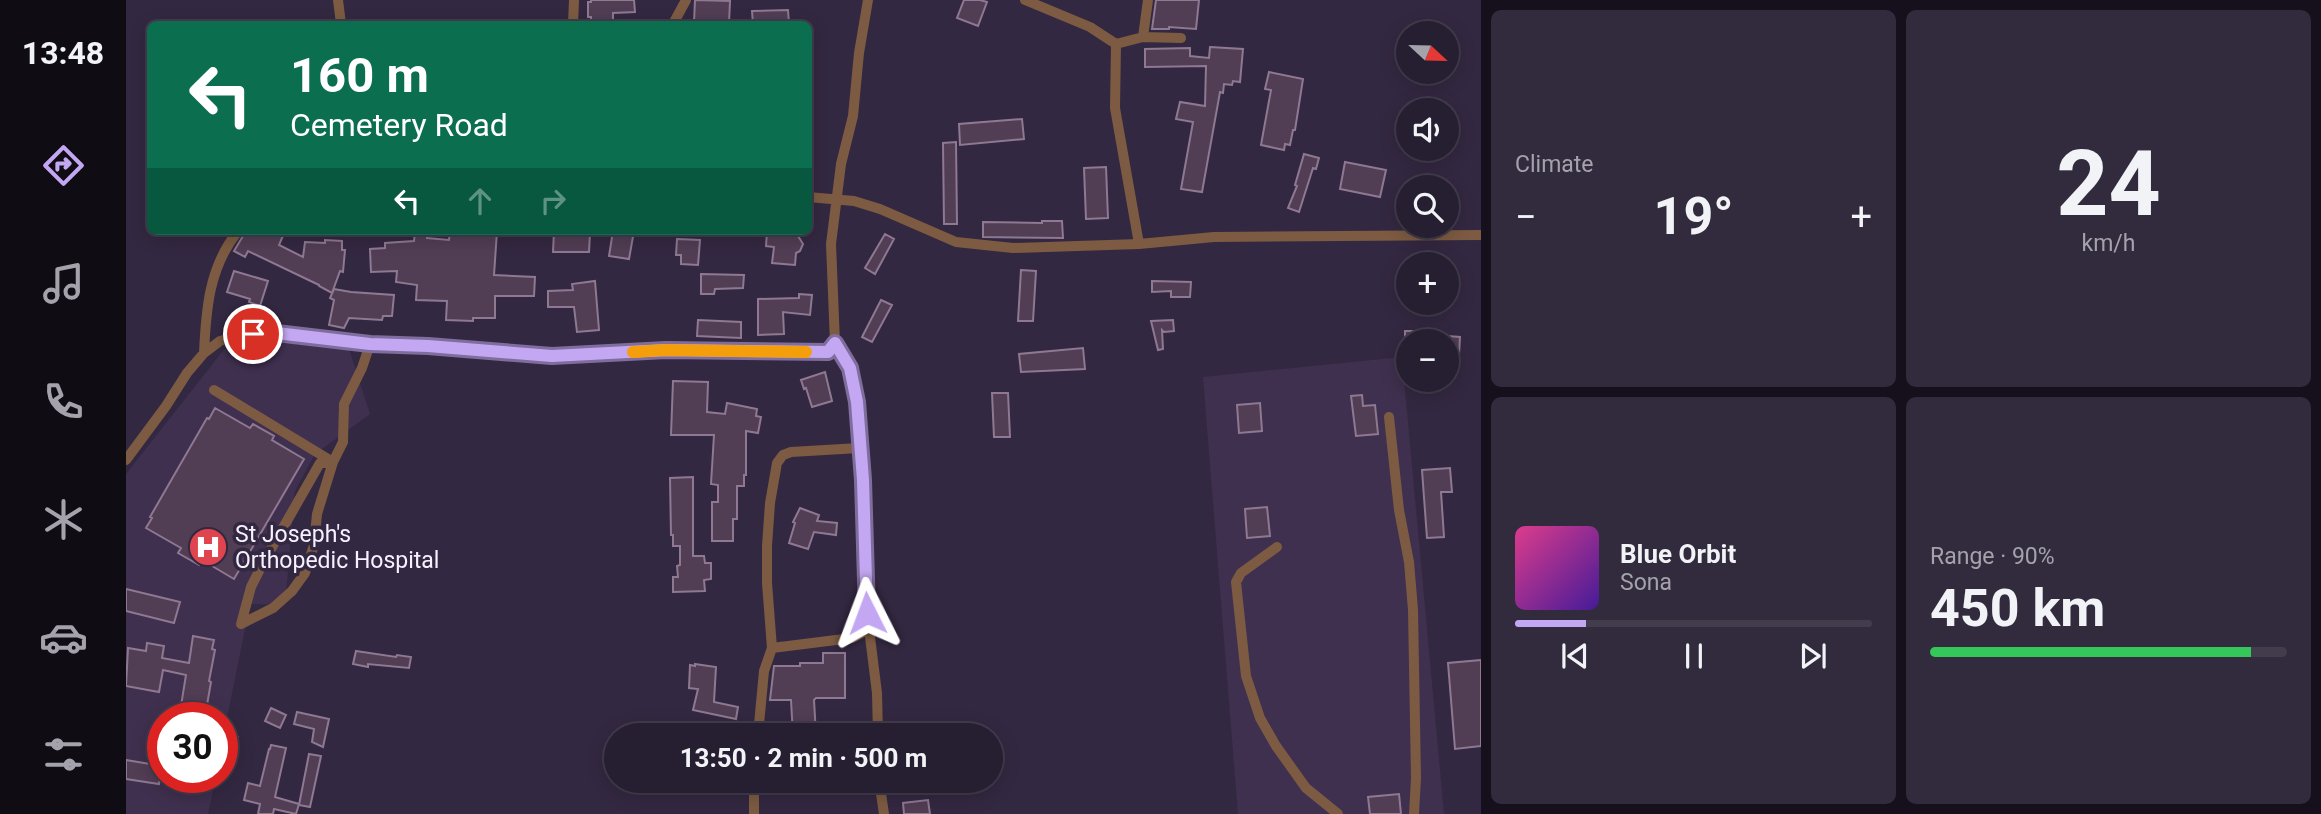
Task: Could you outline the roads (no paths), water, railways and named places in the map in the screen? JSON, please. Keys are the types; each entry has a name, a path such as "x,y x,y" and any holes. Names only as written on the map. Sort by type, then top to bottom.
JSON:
{"street":[{"path":"338,0 341,21"},
{"path":"573,21 574,0"},
{"path":"675,21 687,0"},
{"path":"868,0 859,53 853,116 841,164 831,244 835,343 850,368 857,402 869,629 878,723"},
{"path":"1025,0 1090,27 1116,44 1143,37 1181,38"},
{"path":"1143,37 1148,0"},
{"path":"1116,44 1115,108 1139,244"},
{"path":"812,197 855,201 956,242 1013,248 1139,244 1214,237 1481,235"},
{"path":"204,353 206,305 214,273 227,244 235,235"},
{"path":"126,460 204,353 220,341 239,336 268,332 370,344 552,356 666,350 828,352 835,343"},
{"path":"333,462 320,463 263,563 251,587 241,625 273,608 292,591 305,573 314,545 317,514 333,462 343,442 344,404 362,368 370,344"},
{"path":"214,390 333,462"},
{"path":"1389,417 1413,610 1416,778 1414,814"},
{"path":"759,723 764,671 772,648 767,546 770,503 777,463 783,455 791,452 859,448"},
{"path":"1277,547 1241,573 1236,582 1246,676 1260,718 1276,746 1307,788 1338,814"},
{"path":"772,648 852,638 869,629"},
{"path":"754,793 754,814"},
{"path":"880,793 884,814"}],"place":[{"name":"St Joseph's Orthopedic Hospital","path":"208,547"}]}
